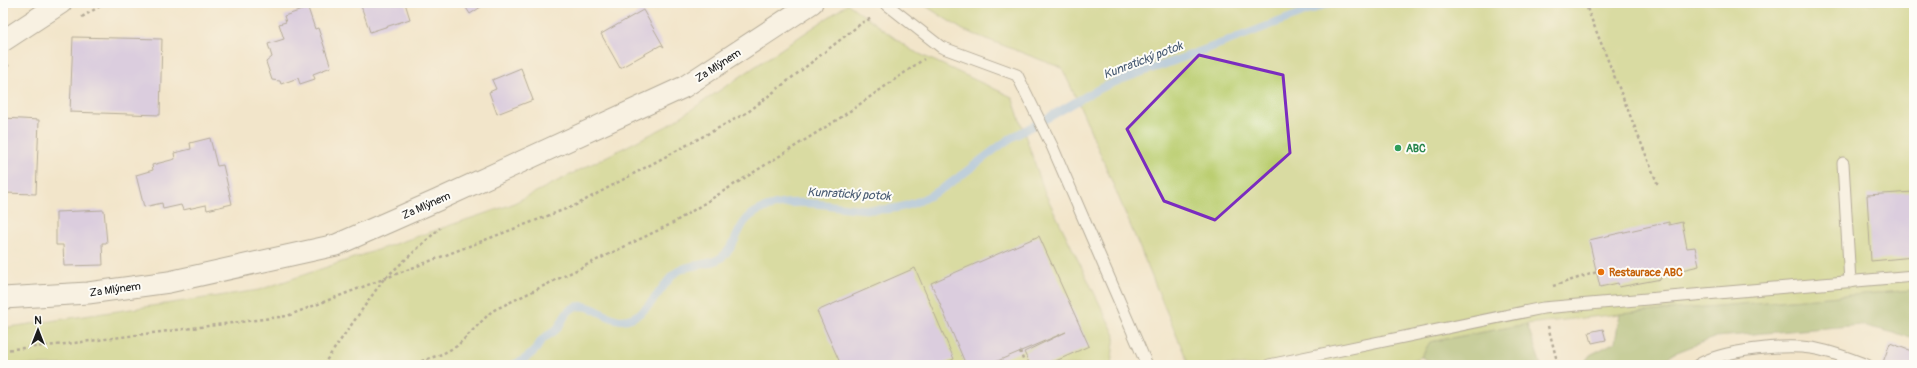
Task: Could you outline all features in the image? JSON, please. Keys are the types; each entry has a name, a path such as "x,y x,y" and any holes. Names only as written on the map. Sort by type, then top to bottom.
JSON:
{"street":[{"path":"3,41 60,3"},
{"name":"Za Mlýnem","path":"3,298 88,293 169,282 336,245 684,87 812,3"}],"lane":[{"path":"888,7 941,47 1017,75 1052,146 1147,365"},
{"path":"1843,163 1850,282"},
{"path":"1269,365 1544,308 1914,276"},
{"path":"1698,365 1721,354 1738,351 1790,347 1810,348 1831,352 1867,365"}],"path":[{"path":"1585,3 1658,185"},
{"path":"3,350 66,344 287,316 383,280 576,205 748,112 863,22 888,7"},
{"path":"410,365 442,354 458,346 492,311 673,223 840,118 941,47"},
{"path":"323,365 383,280 450,218 438,200"},
{"path":"1544,308 1558,365"},
{"path":"1020,351 1026,365"}],"highlighted area":[{"path":"1199,55 1283,75 1290,153 1215,220 1164,201 1127,129"}],"green space":[{"path":"921,3 1914,3 1914,290 1620,314 1527,324 1430,342 1421,357 1396,365 1189,365 1084,115 1062,68 963,30"},
{"path":"848,4 911,50 1012,97 1045,193 1115,335 1111,365 3,365 3,328 259,290 510,205 667,126"},
{"path":"1914,290 1914,338 1862,325 1716,337 1672,354 1660,365 1582,365 1590,355 1615,342 1620,314"},
{"path":"1527,324 1541,365 1439,365 1421,357 1430,342"}],"building":[{"path":"360,3 405,3 410,19 370,32"},
{"path":"463,3 487,3 470,14"},
{"path":"308,8 315,29 318,28 331,67 313,74 315,79 300,84 298,78 281,84 280,81 272,80 266,62 272,57 268,44 284,39 279,24 286,22 284,16"},
{"path":"643,10 664,47 661,45 620,68 601,34"},
{"path":"73,37 162,39 160,115 70,112"},
{"path":"521,68 533,100 497,114 489,92 496,89 492,80"},
{"path":"3,118 39,120 36,194 3,193"},
{"path":"210,138 217,166 223,165 232,204 207,210 206,205 183,210 181,205 163,209 162,203 144,207 136,175 153,170 152,165 175,159 174,153 191,149 190,143"},
{"path":"1914,192 1914,257 1871,261 1867,195"},
{"path":"104,210 107,243 102,243 103,265 64,266 63,245 56,245 56,212"},
{"path":"1669,222 1669,225 1682,222 1687,248 1695,247 1699,266 1660,275 1661,279 1619,287 1618,283 1600,287 1589,240"},
{"path":"1039,236 1089,346 1047,365 1030,365 1024,352 1066,332 988,365 966,365 931,283"},
{"path":"915,268 954,359 940,365 841,365 817,311"},
{"path":"1603,329 1606,340 1592,343 1589,332"},
{"path":"1890,343 1914,352 1914,365 1882,365"}],"waterway":[{"name":"Kunratický potok","path":"513,365 534,352 543,339 558,328 566,314 573,308 585,306 610,317 622,320 631,318 638,314 645,309 674,274 685,268 711,263 722,257 732,245 746,220 760,210 778,204 797,203 876,210 895,208 914,203 939,191 951,183 1008,140 1099,89 1329,3"}],"place":[{"name":"ABC","path":"1398,148"},
{"name":"Restaurace ABC","path":"1601,272"}]}
